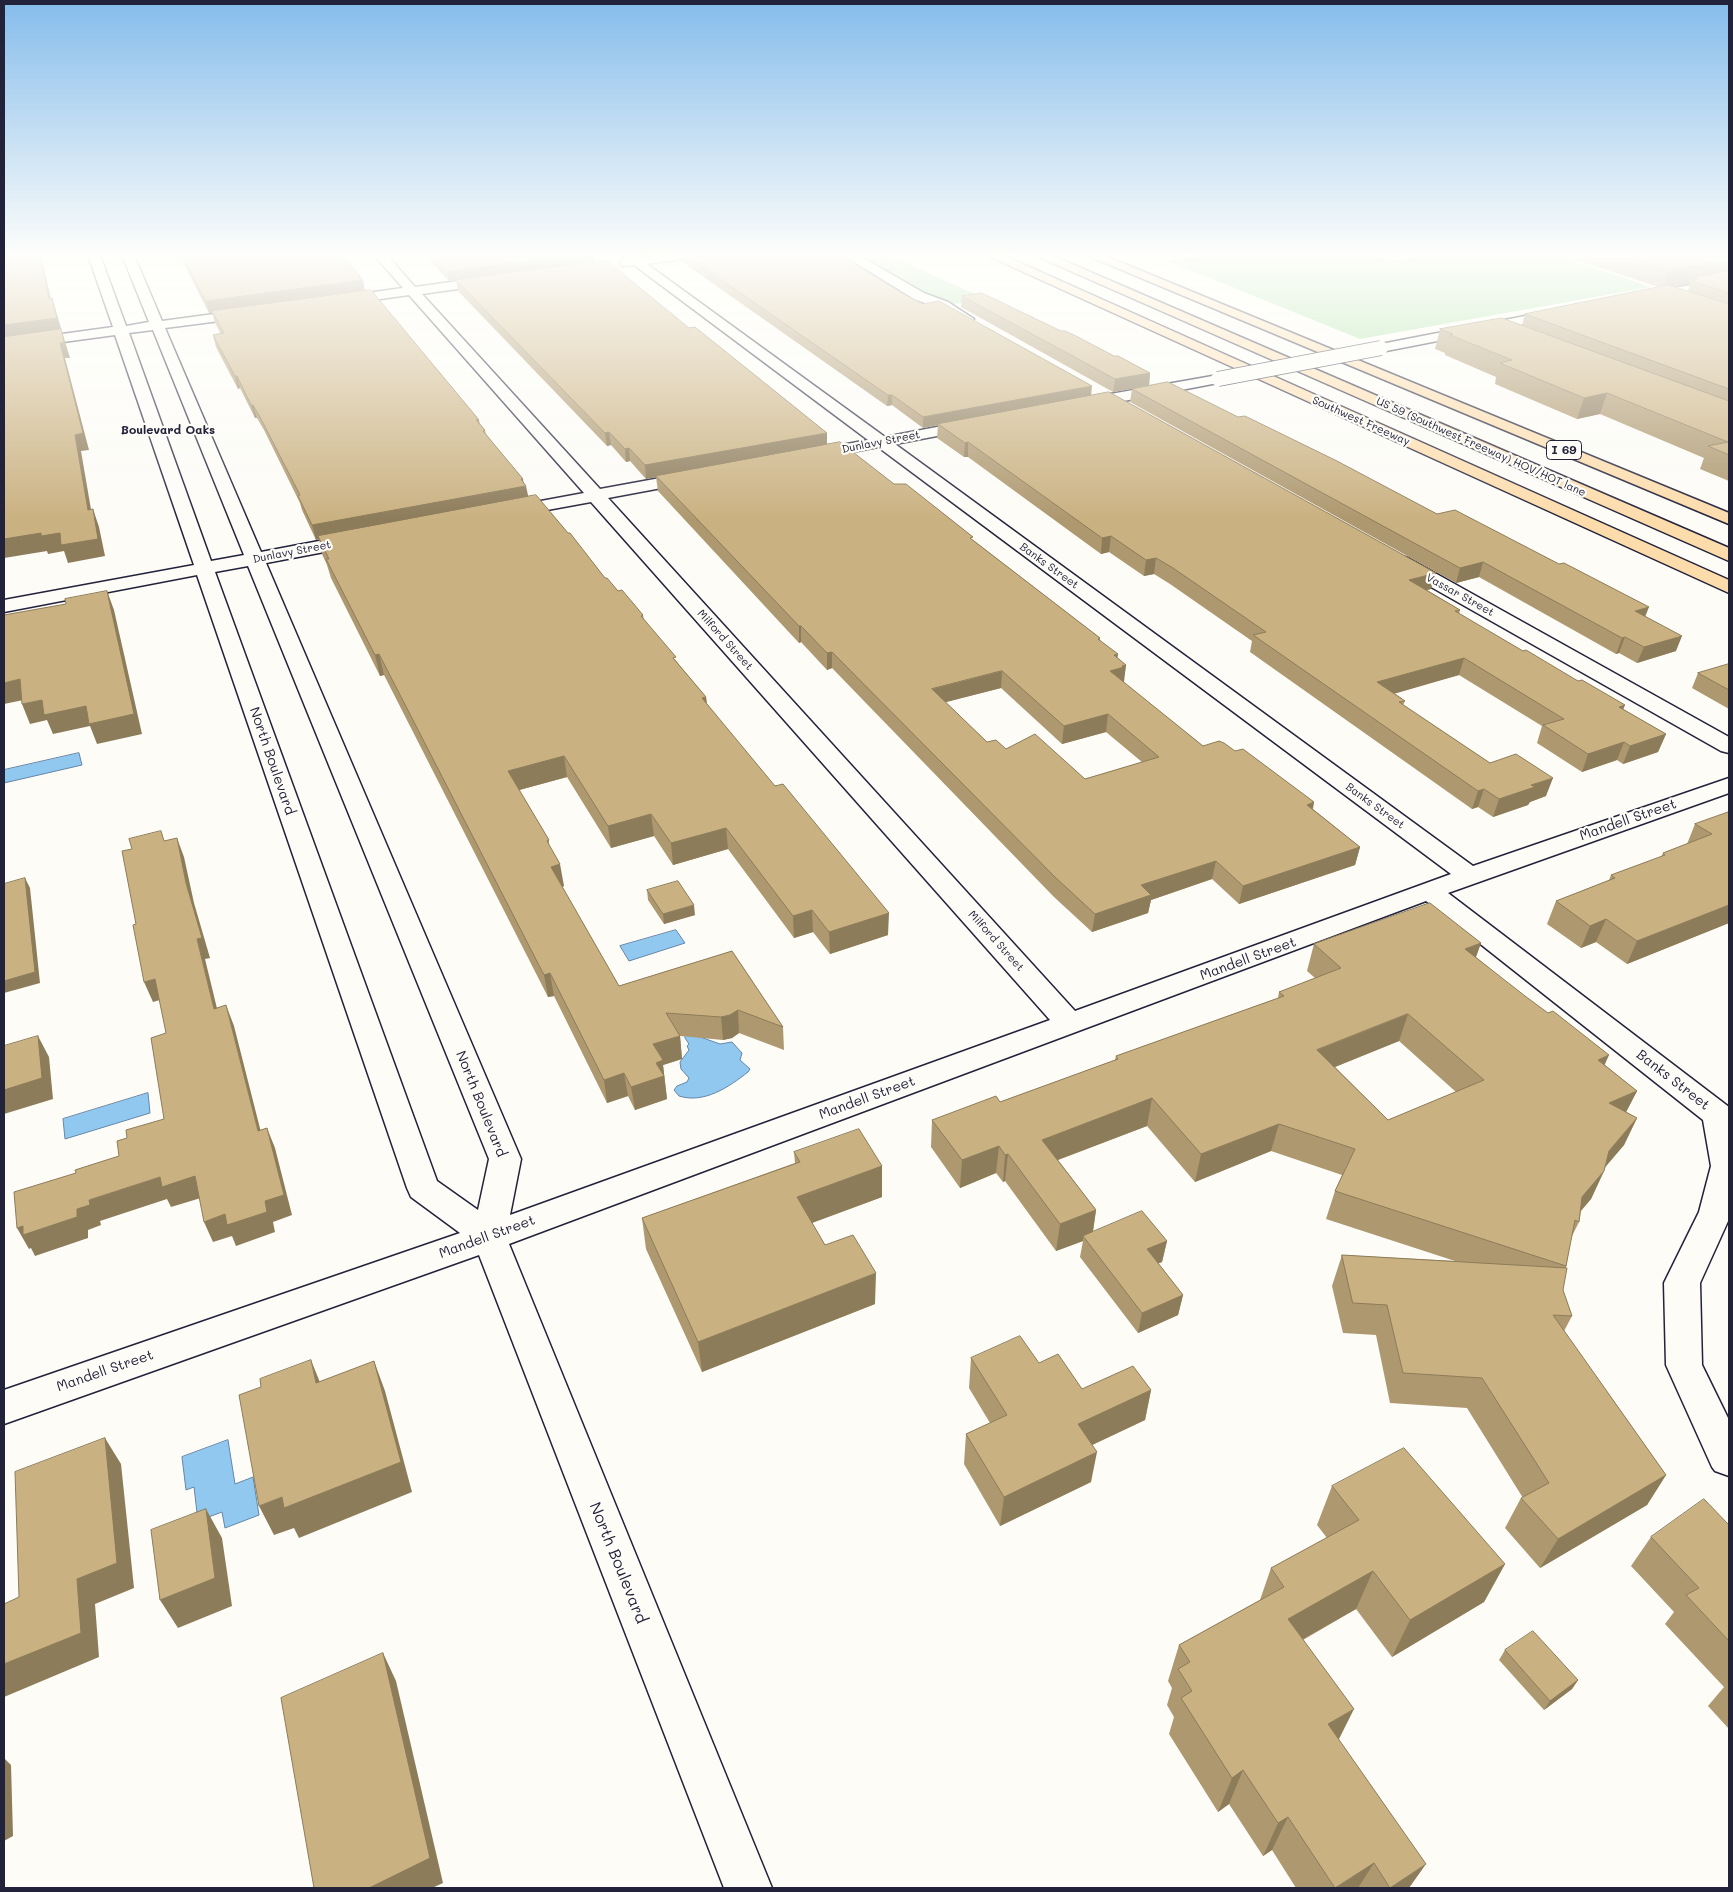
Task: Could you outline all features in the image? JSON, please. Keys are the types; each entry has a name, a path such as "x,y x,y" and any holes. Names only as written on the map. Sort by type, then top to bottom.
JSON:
{"highway":[{"name":"Southwest Freeway","path":"1189,343 1729,587"},
{"path":"1199,343 1211,353"},
{"name":"US 59 (Southwest Freeway) HOV/HOT lane","path":"1243,343 1729,555"},
{"path":"1279,343 1399,382"},
{"name":"I 69","path":"1305,343 1729,518"}],"street":[{"path":"4,346 24,343"},
{"name":"North Boulevard","path":"125,343 423,1188 489,1237 748,1888"},
{"name":"North Boulevard","path":"164,343 505,1159 489,1237"},
{"name":"Milford Street","path":"459,343 1070,1024"},
{"name":"Banks Street","path":"743,343 881,442 1470,876"},
{"path":"1062,408 1405,343"},
{"path":"1089,388 1131,411"},
{"name":"Dunlavy Street","path":"795,458 986,422"},
{"path":"488,515 710,474"},
{"name":"Dunlavy Street","path":"4,606 372,537"},
{"name":"Vassar Street","path":"1382,552 1729,746"},
{"name":"Mandell Street","path":"4,1407 489,1237 1470,876 1729,785"},
{"name":"Banks Street","path":"1429,891 1724,1117"},
{"path":"1724,1117 1727,1166 1716,1212 1682,1282 1684,1365 1729,1458"}],"water":[{"path":"79,753 82,765 4,783 4,770"},
{"path":"676,930 685,943 629,961 620,946"},
{"path":"686,1032 720,1044 732,1042 742,1053 740,1060 750,1069 733,1083 716,1093 698,1098 679,1096 674,1090 677,1086 687,1082 689,1078 681,1069 680,1062 689,1050 687,1046 689,1044 685,1038"},
{"path":"148,1093 150,1113 65,1139 63,1119"},
{"path":"228,1440 235,1484 253,1477 259,1515 225,1528 222,1512 198,1521 194,1487 186,1490 182,1457"}],"building":[{"path":"4,343 60,343 83,433 75,435 88,510 93,509 98,539 61,545 60,533 41,536 41,533 4,539"},
{"path":"217,343 415,343 479,420 476,420 485,430 483,431 523,479 521,479 526,486 312,525 298,496 300,495 260,417 253,405 251,405 237,376 235,376"},
{"path":"518,343 715,343 827,433 645,465 629,448 625,449 609,432 605,433"},
{"path":"813,343 1015,343 1092,386 923,417 892,395 888,395"},
{"path":"1049,343 1090,343 1150,373 1115,379"},
{"path":"1471,343 1571,343 1729,401 1729,455 1708,446 1728,442 1607,393 1584,398 1500,363 1512,360"},
{"path":"1605,343 1729,343 1729,389"},
{"path":"1168,382 1238,417 1245,416 1337,461 1437,514 1455,510 1559,564 1564,563 1649,607 1635,611 1682,636 1644,647 1625,637 1622,638 1483,562 1460,568 1132,389"},
{"path":"1109,392 1436,573 1409,580 1460,610 1455,611 1523,651 1526,650 1578,681 1582,680 1625,705 1619,707 1666,734 1630,746 1624,742 1588,754 1543,725 1564,719 1464,658 1377,682 1405,701 1399,702 1490,763 1516,754 1553,778 1531,785 1535,787 1499,799 1484,789 1478,791 1253,635 1266,632 1173,568 1156,558 1146,560 1111,536 1102,538 968,442 965,443 938,424"},
{"path":"840,442 894,484 906,484 973,537 970,538 1100,638 1098,639 1118,654 1114,655 1126,665 1110,671 1203,746 1219,741 1235,751 1243,749 1314,802 1307,805 1360,847 1243,886 1216,861 1141,885 1151,895 1095,914 1056,878 832,652 827,653 799,626 656,476","holes":["1002,671 1064,726 1108,714 1159,757 1085,779 1035,734 1006,749 996,740 987,742 932,689"]},
{"path":"536,495 570,533 605,578 618,591 622,590 643,615 641,616 676,657 673,658 706,697 702,698 775,786 783,784 889,913 829,932 812,910 793,916 726,828 671,843 651,814 608,826 564,756 508,771 549,840 547,841 560,864 551,867 619,986 732,951 783,1027 738,1010 730,1015 721,1017 666,1013 680,1036 653,1044 663,1060 656,1063 664,1076 631,1087 624,1073 604,1080 550,973 544,975 379,654 375,655 326,559 329,559 318,536"},
{"path":"107,591 134,714 89,724 86,706 44,715 42,700 22,704 20,679 4,683 4,615 66,604 65,599"},
{"path":"1729,664 1729,690 1698,673"},
{"path":"1729,812 1729,905 1637,941 1606,919 1590,926 1556,901 1615,878 1611,875 1665,855 1663,853 1712,834 1695,824"},
{"path":"161,831 164,841 177,838 186,883 202,938 197,939 214,1009 226,1005 258,1131 267,1128 284,1195 265,1201 267,1212 227,1225 225,1214 204,1222 195,1176 162,1187 160,1177 89,1200 90,1205 77,1209 77,1217 23,1235 23,1226 17,1228 14,1192 76,1173 75,1170 119,1156 117,1141 127,1138 126,1130 164,1119 151,1038 166,1033 155,979 144,982 133,925 136,924 122,851 132,849 129,839"},
{"path":"25,878 35,972 4,981 4,884"},
{"path":"678,881 694,905 663,914 647,890"},
{"path":"1430,903 1481,943 1465,949 1548,1013 1553,1011 1609,1055 1598,1060 1637,1091 1609,1103 1637,1118 1609,1151 1604,1171 1582,1197 1579,1222 1575,1220 1566,1266 1335,1191 1355,1149 1279,1124 1201,1154 1152,1098 1042,1140 1096,1210 1060,1224 1008,1154 1005,1155 999,1146 962,1160 932,1120 996,1096 1000,1102 1118,1059 1116,1056 1284,996 1279,992 1341,968 1314,944","holes":["1408,1014 1484,1080 1388,1120 1317,1050"]},
{"path":"38,1036 42,1078 4,1090 4,1046"},
{"path":"859,1129 882,1166 797,1197 825,1245 853,1235 876,1273 698,1342 642,1218 800,1162 794,1152"},
{"path":"1142,1211 1167,1241 1147,1249 1183,1295 1142,1313 1083,1236"},
{"path":"1342,1255 1567,1268 1563,1290 1572,1316 1553,1315 1666,1475 1558,1539 1521,1498 1549,1483 1482,1378 1403,1373 1387,1305 1353,1303"},
{"path":"1020,1336 1039,1363 1058,1354 1082,1389 1133,1366 1151,1390 1078,1424 1097,1452 1004,1497 966,1434 1007,1415 971,1358"},
{"path":"311,1360 316,1383 374,1361 401,1462 284,1508 282,1497 259,1506 239,1395 261,1387 260,1379"},
{"path":"105,1438 117,1563 77,1579 81,1633 4,1664 4,1604 19,1597 15,1472"},
{"path":"1404,1448 1505,1564 1410,1620 1373,1571 1288,1619 1354,1709 1328,1724 1426,1864 1390,1888 1374,1863 1335,1888 1288,1817 1278,1823 1243,1770 1232,1778 1181,1698 1192,1691 1178,1669 1190,1662 1179,1645 1284,1587 1271,1568 1359,1520 1332,1486"},
{"path":"1704,1499 1729,1525 1729,1641 1686,1595 1699,1588 1651,1537"},
{"path":"206,1509 215,1578 160,1600 151,1530"},
{"path":"1533,1631 1578,1680 1550,1701 1505,1650"},
{"path":"383,1653 430,1858 369,1888 314,1888 281,1698"}],"district":[{"name":"Boulevard Oaks","path":"168,430"}]}
